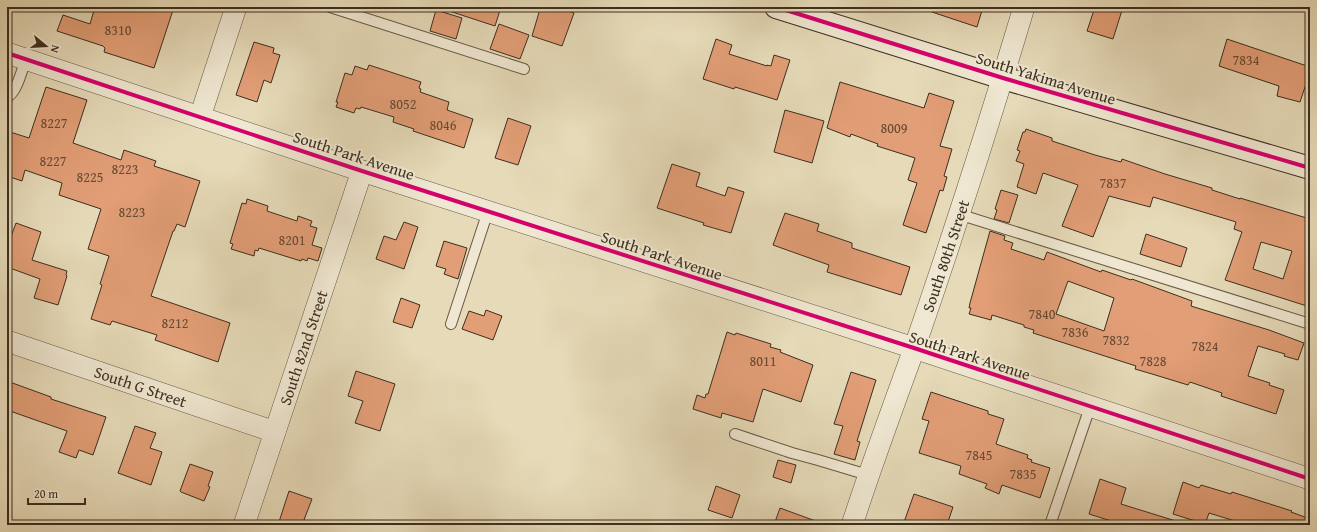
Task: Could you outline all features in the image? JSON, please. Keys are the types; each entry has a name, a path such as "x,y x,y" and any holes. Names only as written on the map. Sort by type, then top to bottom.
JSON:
{"main road":[{"name":"South Yakima Avenue","path":"776,7 1003,78 1310,168"}],"street":[{"path":"200,117 236,7"},
{"name":"South 80th Street","path":"852,525 868,475 914,348 1003,78 1024,7"},
{"name":"South Park Avenue","path":"16,56 362,171 914,348 1310,479"},
{"name":"South 82nd Street","path":"244,525 362,171"},
{"name":"South G Street","path":"7,341 275,432"}],"lane":[{"path":"330,7 524,69"},
{"path":"7,97 11,96 17,84 16,56"},
{"path":"451,324 488,211"},
{"path":"958,214 1310,324"},
{"path":"1050,525 1090,407"},
{"path":"736,434 792,453 868,475"}],"building":[{"path":"95,7 174,7 154,68 104,52 105,48 103,46 57,31 63,15 90,24"},
{"path":"446,7 501,7 495,26 446,10"},
{"path":"548,7 556,7 574,13 562,46 532,36 540,9 546,11"},
{"path":"926,7 983,7 977,27 926,10"},
{"path":"1095,7 1123,7 1113,39 1087,31"},
{"path":"436,10 462,18 456,39 430,31"},
{"path":"499,24 529,35 520,59 490,49"},
{"path":"716,39 732,45 729,54 767,66 771,66 774,55 790,60 777,100 703,79"},
{"path":"1227,39 1307,66 1306,67 1309,68 1306,78 1308,78 1300,102 1277,96 1279,86 1219,66"},
{"path":"254,42 274,48 273,53 280,55 271,83 264,80 257,102 236,95"},
{"path":"369,65 421,82 419,88 421,89 420,92 449,102 447,110 473,119 464,148 413,131 414,129 393,122 394,117 361,107 360,109 356,108 354,113 336,107 338,102 336,102 345,73 352,75 355,66 367,70"},
{"path":"840,82 924,108 929,93 954,101 940,146 952,149 944,176 947,177 943,191 940,190 926,233 903,225 917,183 908,180 915,158 877,146 878,144 851,134 850,137 827,128"},
{"path":"46,87 87,100 73,143 121,160 124,150 156,161 154,166 200,181 185,227 177,224 173,231 151,296 230,323 218,362 155,340 157,335 112,321 110,325 91,319 102,285 100,284 109,256 88,249 101,209 59,195 62,183 25,170 22,181 7,176 7,131 29,138"},
{"path":"785,110 824,121 812,163 774,152"},
{"path":"508,118 531,126 518,165 495,158"},
{"path":"1026,129 1052,138 1052,141 1095,155 1121,162 1122,159 1212,188 1212,190 1240,199 1310,219 1310,307 1225,280 1242,232 1234,229 1236,222 1233,221 1153,197 1150,207 1109,196 1093,237 1062,226 1078,185 1043,173 1036,194 1017,187 1024,164 1016,161 1020,151 1017,150 1023,132 1025,132","holes":["1261,242 1292,251 1283,279 1253,269"]},
{"path":"672,164 700,173 696,186 725,196 728,187 744,192 731,233 703,225 704,223 657,208"},
{"path":"1001,190 1018,195 1009,223 994,219 997,210 995,209"},
{"path":"247,199 268,206 267,211 297,221 298,216 312,221 310,226 317,228 312,245 322,248 318,261 308,258 307,261 302,259 301,261 259,248 258,251 255,250 254,256 231,249 233,244 230,243 242,203 246,204"},
{"path":"785,213 819,224 817,231 852,243 852,248 910,267 901,295 827,272 829,265 773,245"},
{"path":"404,222 418,227 404,269 376,259 384,236 396,240"},
{"path":"16,223 41,232 32,260 67,271 67,276 58,305 34,298 40,279 7,267 7,238 10,239"},
{"path":"990,231 1005,236 1004,240 1013,243 1011,249 1044,260 1047,252 1101,272 1102,270 1131,280 1132,279 1192,301 1191,306 1269,330 1304,343 1298,360 1284,356 1285,354 1258,346 1248,376 1270,383 1269,385 1284,390 1276,414 1221,396 1222,393 1190,382 1188,385 1135,369 1136,366 1033,333 1034,330 1024,327 1024,325 992,315 991,320 969,314 971,308 969,308","holes":["1068,281 1114,298 1104,331 1056,314"]},
{"path":"1146,234 1187,248 1181,267 1140,254"},
{"path":"444,241 467,248 458,279 444,274 446,269 436,266"},
{"path":"401,298 420,305 412,328 393,322"},
{"path":"486,310 502,316 493,340 462,329 469,311 484,316"},
{"path":"727,332 735,335 736,333 771,344 770,347 781,350 780,352 813,365 801,402 763,389 753,422 722,413 721,418 693,409 697,395 705,398 706,394 708,394"},
{"path":"356,371 395,384 380,431 355,423 363,401 348,396"},
{"path":"851,372 876,380 857,441 860,442 855,460 834,454 843,426 834,424"},
{"path":"7,381 51,397 51,399 106,417 93,455 79,450 76,458 59,452 67,431 7,410"},
{"path":"931,392 988,411 988,414 1004,419 996,444 1028,455 1027,458 1032,460 1031,462 1050,468 1040,498 1002,485 999,494 985,488 987,484 959,474 961,466 919,453 929,421 922,419"},
{"path":"135,426 156,433 150,448 162,452 151,485 118,473"},
{"path":"778,460 796,465 791,483 773,477"},
{"path":"190,464 213,472 208,486 210,487 204,501 180,491"},
{"path":"1100,479 1126,488 1121,504 1179,522 1178,525 1124,525 1089,514"},
{"path":"1183,482 1199,488 1201,485 1231,494 1232,492 1292,511 1291,512 1310,519 1310,525 1248,525 1209,513 1205,524 1173,514"},
{"path":"716,486 740,495 732,518 708,510"},
{"path":"289,491 312,499 302,525 278,525"},
{"path":"914,494 953,507 947,525 903,525"},
{"path":"780,508 821,523 821,525 774,525"}],"cycle path":[{"path":"776,7 1003,78 1310,168"},
{"path":"7,53 362,171 914,348 1310,479"}]}
